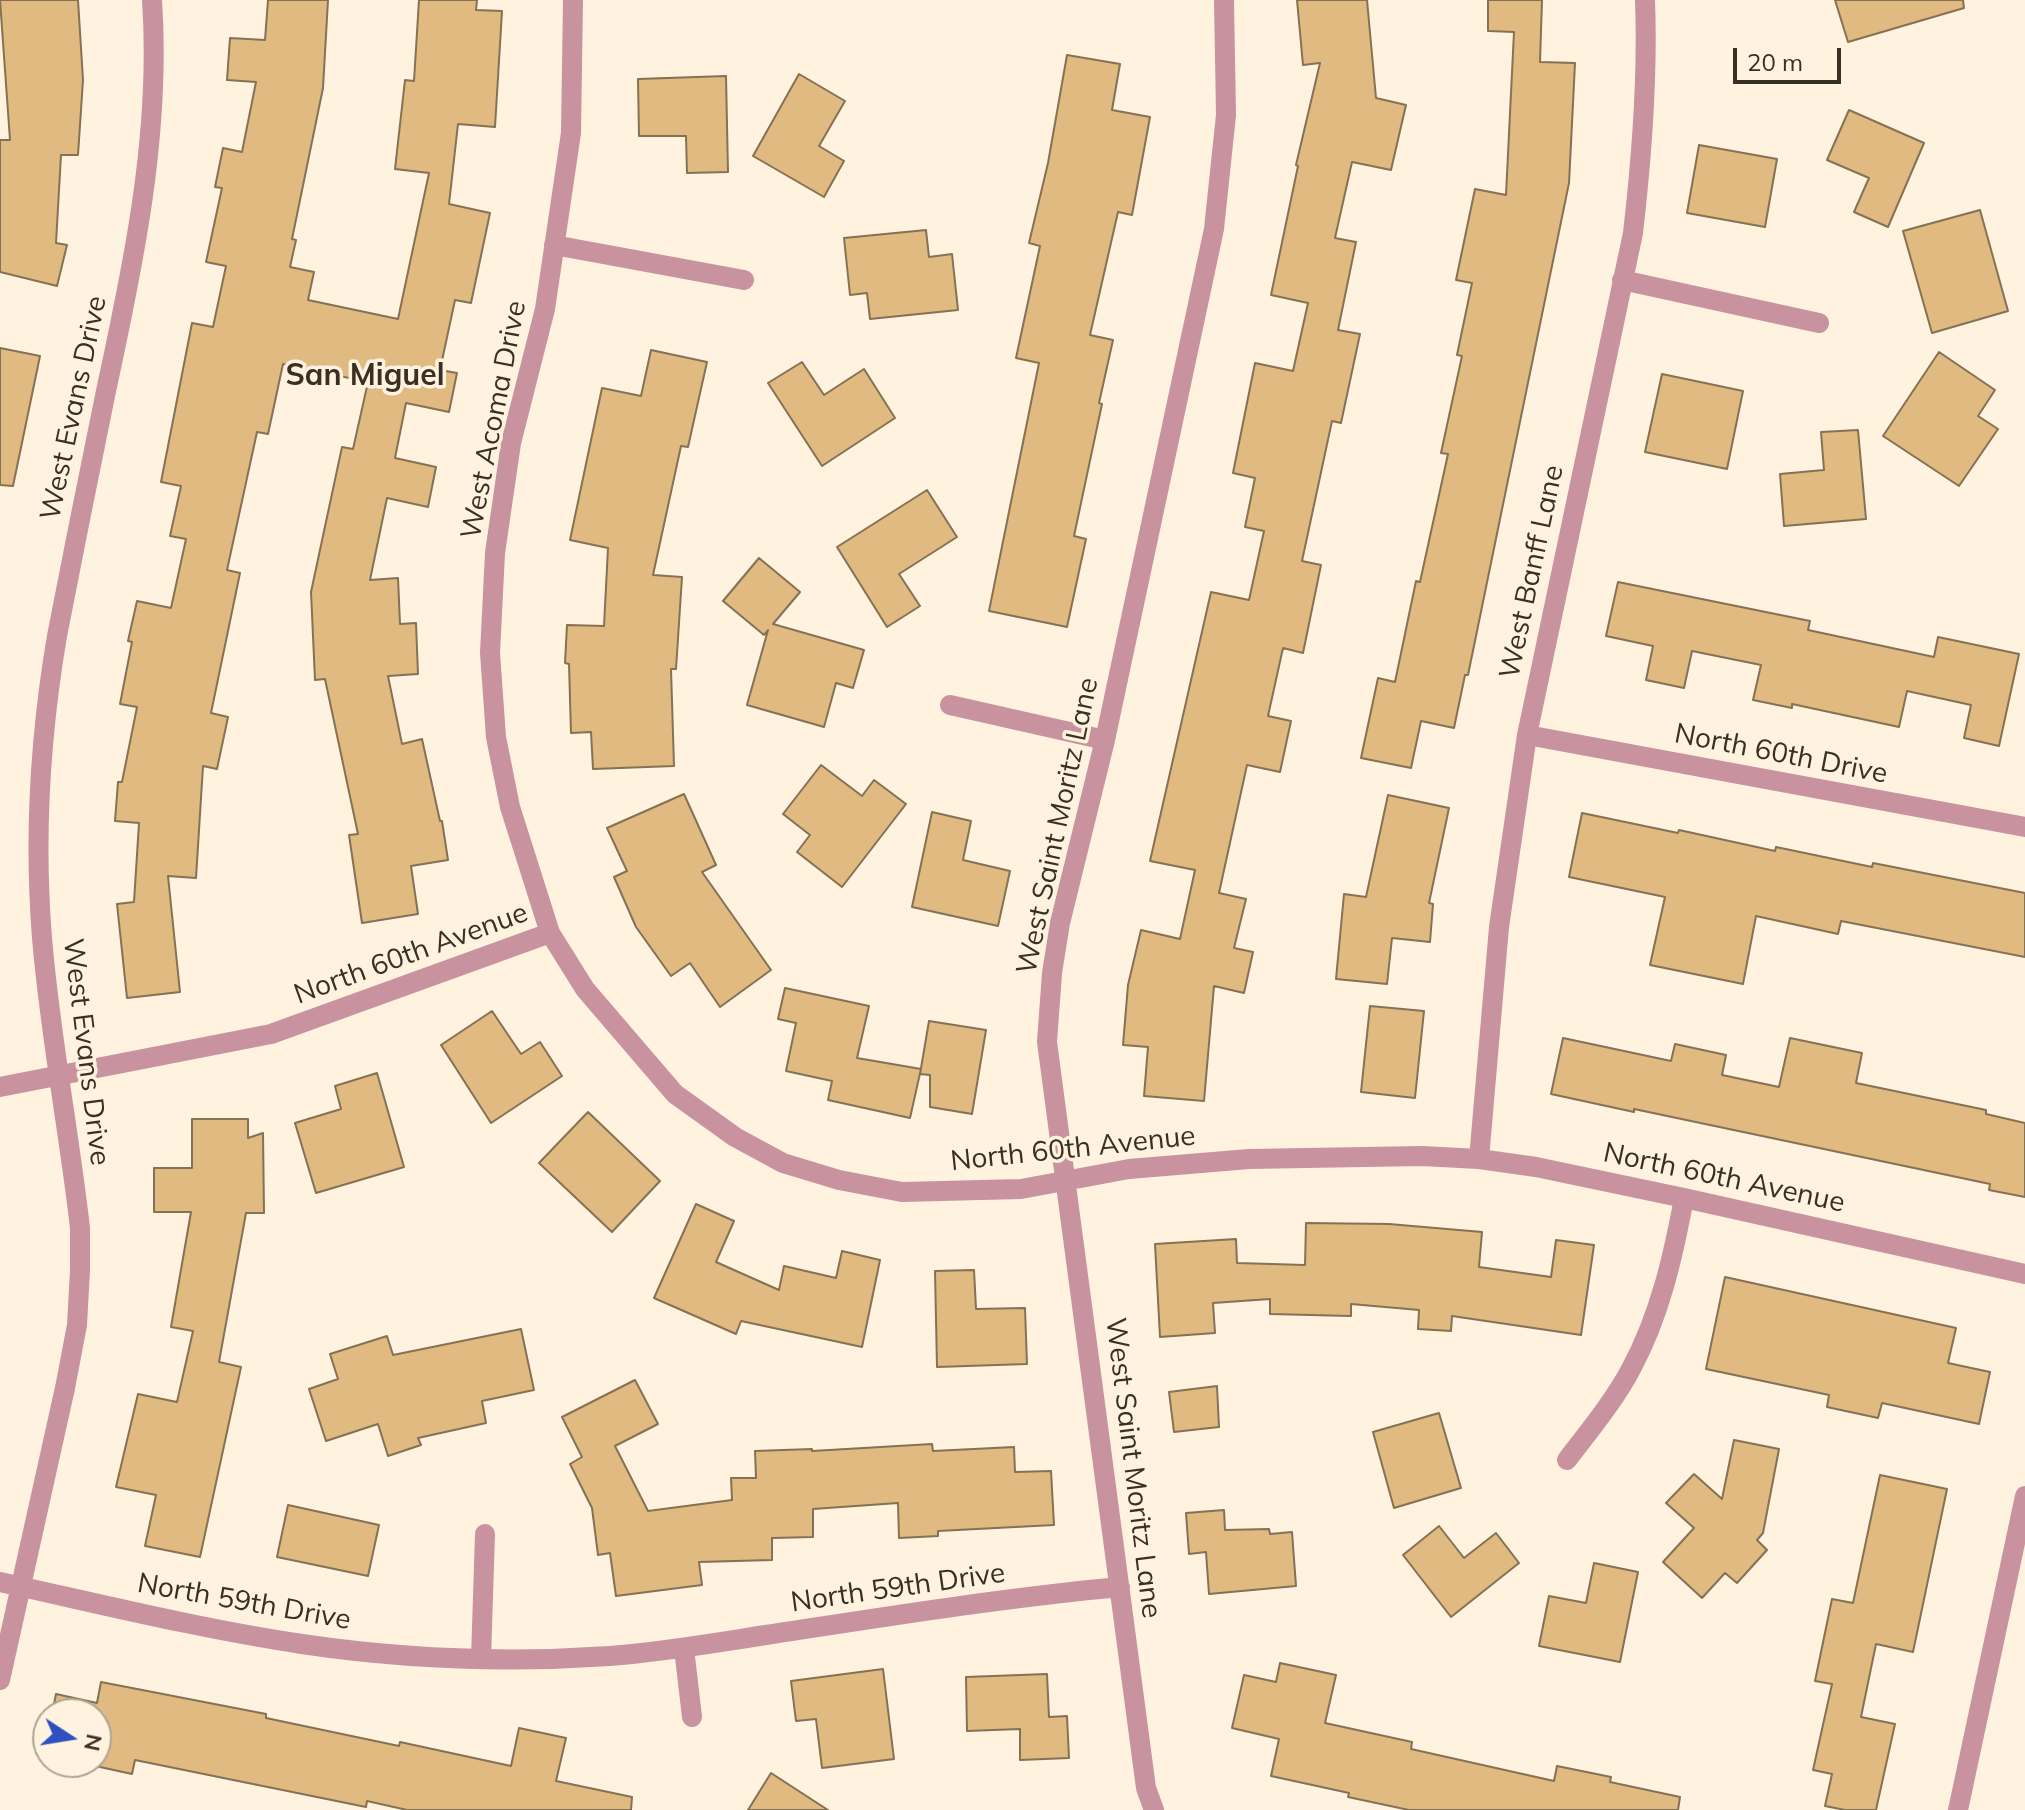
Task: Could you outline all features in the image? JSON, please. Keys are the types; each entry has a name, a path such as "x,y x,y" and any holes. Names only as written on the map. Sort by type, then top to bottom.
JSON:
{"street":[{"name":"West Evans Drive","path":"0,1680 10,1584 77,1325 80,1228 42,937 38,835 40,766 57,636 129,283 143,199 153,100 155,44 152,0"},
{"name":"West Acoma Drive","path":"550,933 510,807 496,737 490,653 495,553 511,443 545,309 571,133 573,0"},
{"name":"West Saint Moritz Lane","path":"1154,1810 1146,1788 1047,1042 1052,973 1060,923 1105,740 1214,229 1226,115 1224,0"},
{"name":"West Banff Lane","path":"1479,1159 1499,927 1527,735 1633,233 1642,150 1647,52 1645,0"},
{"path":"554,245 744,280"},
{"path":"1622,280 1819,323"},
{"path":"950,705 1105,740"},
{"name":"North 60th Drive","path":"1527,735 2025,827"},
{"name":"North 60th Avenue","path":"0,1087 271,1034 550,933 585,989 675,1094 735,1137 783,1163 839,1180 902,1192 1021,1189 1129,1169 1249,1159 1422,1156 1479,1159 1536,1167 1684,1198 2025,1274"},
{"path":"1567,1460 1602,1415 1631,1370 1653,1321 1674,1254 1684,1198"},
{"path":"1958,1810 2025,1496"},
{"path":"481,1658 485,1534"},
{"name":"North 59th Drive","path":"10,1584 300,1644 413,1657 481,1658 611,1656 684,1648 959,1607 1120,1587"},
{"path":"684,1648 692,1717"}],"building":[{"path":"0,0 78,0 83,80 78,155 61,155 56,243 67,245 57,286 0,272 0,140 10,140"},
{"path":"268,0 328,0 323,88 292,239 296,240 290,267 314,272 308,300 398,319 429,173 395,169 405,80 414,81 419,0 477,0 476,10 502,11 495,127 458,124 449,204 490,213 471,303 455,300 440,370 457,373 449,412 406,403 395,458 436,467 428,507 387,498 370,580 398,578 400,624 416,623 418,674 388,676 402,744 422,739 448,860 411,866 418,914 362,923 349,835 358,834 325,679 315,680 311,592 342,447 353,449 368,382 283,364 268,434 257,432 227,570 240,573 211,713 228,717 217,769 203,766 196,878 168,876 180,992 127,998 117,904 134,902 139,823 115,821 118,782 122,782 137,707 120,704 132,642 128,641 137,601 171,608 186,539 170,536 181,486 161,482 192,323 213,327 226,266 206,262 222,188 215,187 223,148 242,152 256,82 227,80 230,38 265,40"},
{"path":"1297,0 1367,0 1376,98 1406,105 1391,170 1352,162 1335,238 1356,242 1338,330 1360,334 1341,423 1332,421 1302,561 1321,565 1303,653 1283,648 1268,716 1291,721 1280,772 1247,765 1219,893 1246,899 1234,948 1253,952 1244,993 1214,986 1204,1101 1144,1096 1148,1047 1123,1045 1128,985 1141,930 1180,939 1195,870 1150,861 1211,592 1249,600 1264,531 1245,527 1255,478 1233,473 1255,363 1293,371 1308,303 1271,295 1296,165 1320,63 1303,65"},
{"path":"1488,0 1542,0 1540,62 1575,63 1569,183 1468,675 1465,675 1454,728 1421,721 1411,768 1361,758 1378,678 1395,682 1416,581 1420,582 1448,454 1441,453 1462,356 1457,355 1472,283 1456,280 1475,189 1506,195 1514,32 1488,31"},
{"path":"1835,0 1963,0 1964,8 1848,42"},
{"path":"1067,55 1120,64 1112,110 1150,117 1132,215 1118,212 1090,335 1113,340 1074,536 1086,539 1067,627 989,611 1039,363 1016,358 1040,246 1029,243 1048,163"},
{"path":"799,74 845,101 819,146 844,161 824,197 753,156"},
{"path":"726,76 728,172 687,173 686,136 639,136 638,79"},
{"path":"1849,110 1924,143 1888,227 1854,212 1869,178 1827,160"},
{"path":"1699,145 1777,159 1765,227 1687,213"},
{"path":"1980,210 2008,311 1932,333 1903,231"},
{"path":"926,230 929,257 952,254 958,310 870,319 867,293 850,295 844,238"},
{"path":"0,348 40,356 13,486 0,485"},
{"path":"651,350 707,362 688,447 681,446 653,575 682,577 676,669 671,669 674,766 593,769 591,732 571,733 569,664 565,663 567,625 604,626 608,548 570,540 602,388 641,396"},
{"path":"1939,352 1995,390 1978,416 1998,429 1959,486 1883,436"},
{"path":"802,362 824,395 864,369 895,418 822,466 768,383"},
{"path":"1662,374 1743,391 1727,469 1645,452"},
{"path":"1858,430 1866,519 1784,526 1780,474 1824,470 1821,432"},
{"path":"927,490 957,537 899,574 920,606 887,627 837,547"},
{"path":"759,558 800,592 773,624 864,650 853,688 836,683 824,727 747,705 768,630 764,635 723,601"},
{"path":"1618,582 1810,621 1808,630 1934,657 1938,637 2019,654 1999,746 1964,738 1971,705 1907,691 1899,727 1792,704 1792,708 1753,700 1761,665 1692,651 1684,688 1646,680 1653,646 1606,636"},
{"path":"821,765 862,796 874,780 906,804 842,887 797,852 810,835 783,814"},
{"path":"684,794 716,865 702,872 771,970 720,1007 690,963 671,976 636,927 614,877 627,871 607,828"},
{"path":"1388,795 1449,808 1429,903 1433,904 1430,942 1392,938 1387,984 1336,979 1344,894 1366,897"},
{"path":"932,812 971,821 963,860 1010,871 998,926 912,907"},
{"path":"1582,813 1775,851 1776,847 1872,867 1873,863 2025,893 2025,957 1841,921 1838,934 1756,916 1743,984 1650,965 1665,897 1569,877"},
{"path":"785,988 869,1006 857,1058 921,1069 910,1118 828,1100 832,1081 786,1071 796,1023 778,1019"},
{"path":"1370,1006 1424,1011 1415,1098 1361,1092"},
{"path":"492,1011 521,1054 540,1042 562,1076 491,1123 441,1045"},
{"path":"929,1021 986,1030 972,1114 930,1107 930,1075 920,1074"},
{"path":"1563,1038 1671,1061 1675,1044 1726,1055 1722,1075 1779,1087 1790,1038 1862,1053 1856,1083 1986,1110 1986,1114 2025,1123 2025,1197 1989,1190 1990,1184 1551,1094"},
{"path":"377,1073 404,1167 316,1193 295,1123 341,1109 335,1086"},
{"path":"588,1112 660,1181 612,1232 539,1163"},
{"path":"192,1119 248,1119 248,1138 263,1133 264,1213 246,1213 219,1362 241,1367 200,1557 145,1546 156,1495 116,1487 138,1394 177,1402 193,1331 171,1327 191,1212 154,1212 154,1168 192,1168"},
{"path":"696,1204 734,1221 716,1262 779,1290 784,1266 836,1278 842,1251 880,1260 862,1347 741,1321 736,1334 654,1298"},
{"path":"1306,1223 1389,1224 1482,1232 1479,1267 1551,1277 1556,1240 1594,1245 1581,1335 1452,1316 1451,1331 1418,1329 1419,1310 1351,1304 1351,1316 1270,1314 1270,1299 1213,1303 1215,1333 1160,1337 1155,1244 1236,1239 1237,1263 1305,1265"},
{"path":"974,1270 976,1309 1025,1308 1027,1364 937,1367 935,1271"},
{"path":"1725,1277 1956,1328 1948,1363 1990,1372 1979,1424 1882,1403 1878,1418 1827,1407 1829,1395 1706,1369"},
{"path":"521,1329 534,1390 482,1401 486,1423 418,1438 421,1445 388,1456 378,1424 326,1441 309,1389 338,1379 330,1354 387,1336 393,1355"},
{"path":"635,1380 658,1424 615,1446 648,1511 732,1500 731,1478 756,1478 755,1451 932,1444 933,1451 1014,1447 1015,1472 1051,1471 1054,1525 938,1531 938,1536 899,1538 898,1503 813,1509 813,1537 772,1538 772,1560 699,1562 702,1585 616,1596 610,1553 598,1555 592,1508 570,1464 582,1457 562,1417"},
{"path":"1217,1386 1219,1427 1174,1432 1169,1392"},
{"path":"1439,1413 1461,1488 1394,1508 1373,1432"},
{"path":"1734,1440 1779,1449 1763,1533 1757,1540 1767,1550 1737,1583 1725,1573 1702,1598 1663,1562 1694,1528 1666,1503 1694,1474 1722,1499"},
{"path":"1880,1475 1947,1489 1913,1652 1876,1644 1861,1717 1895,1724 1876,1810 1845,1810 1825,1806 1832,1774 1813,1770 1832,1684 1815,1681 1832,1599 1853,1603"},
{"path":"288,1505 379,1525 368,1576 277,1557"},
{"path":"1224,1510 1225,1530 1269,1529 1270,1534 1292,1532 1296,1586 1209,1594 1206,1552 1189,1554 1186,1513"},
{"path":"1439,1526 1464,1558 1496,1533 1519,1563 1451,1617 1403,1555"},
{"path":"1594,1563 1638,1572 1620,1662 1539,1646 1549,1596 1586,1603"},
{"path":"1280,1663 1336,1675 1325,1723 1412,1742 1411,1749 1554,1781 1557,1766 1611,1777 1610,1782 1680,1797 1678,1810 1409,1810 1271,1776 1279,1739 1232,1728 1244,1675 1276,1682"},
{"path":"883,1669 894,1759 822,1768 816,1719 796,1721 791,1681"},
{"path":"1047,1674 1049,1717 1067,1716 1069,1758 1020,1760 1020,1729 967,1731 966,1677"},
{"path":"101,1682 266,1714 266,1718 399,1746 400,1742 511,1766 519,1728 566,1738 556,1781 632,1797 631,1810 407,1810 367,1801 366,1807 135,1760 132,1774 112,1770 112,1698 98,1698"},
{"path":"771,1773 828,1810 748,1810"}],"district":[{"name":"San Miguel","path":"365,376"}]}
